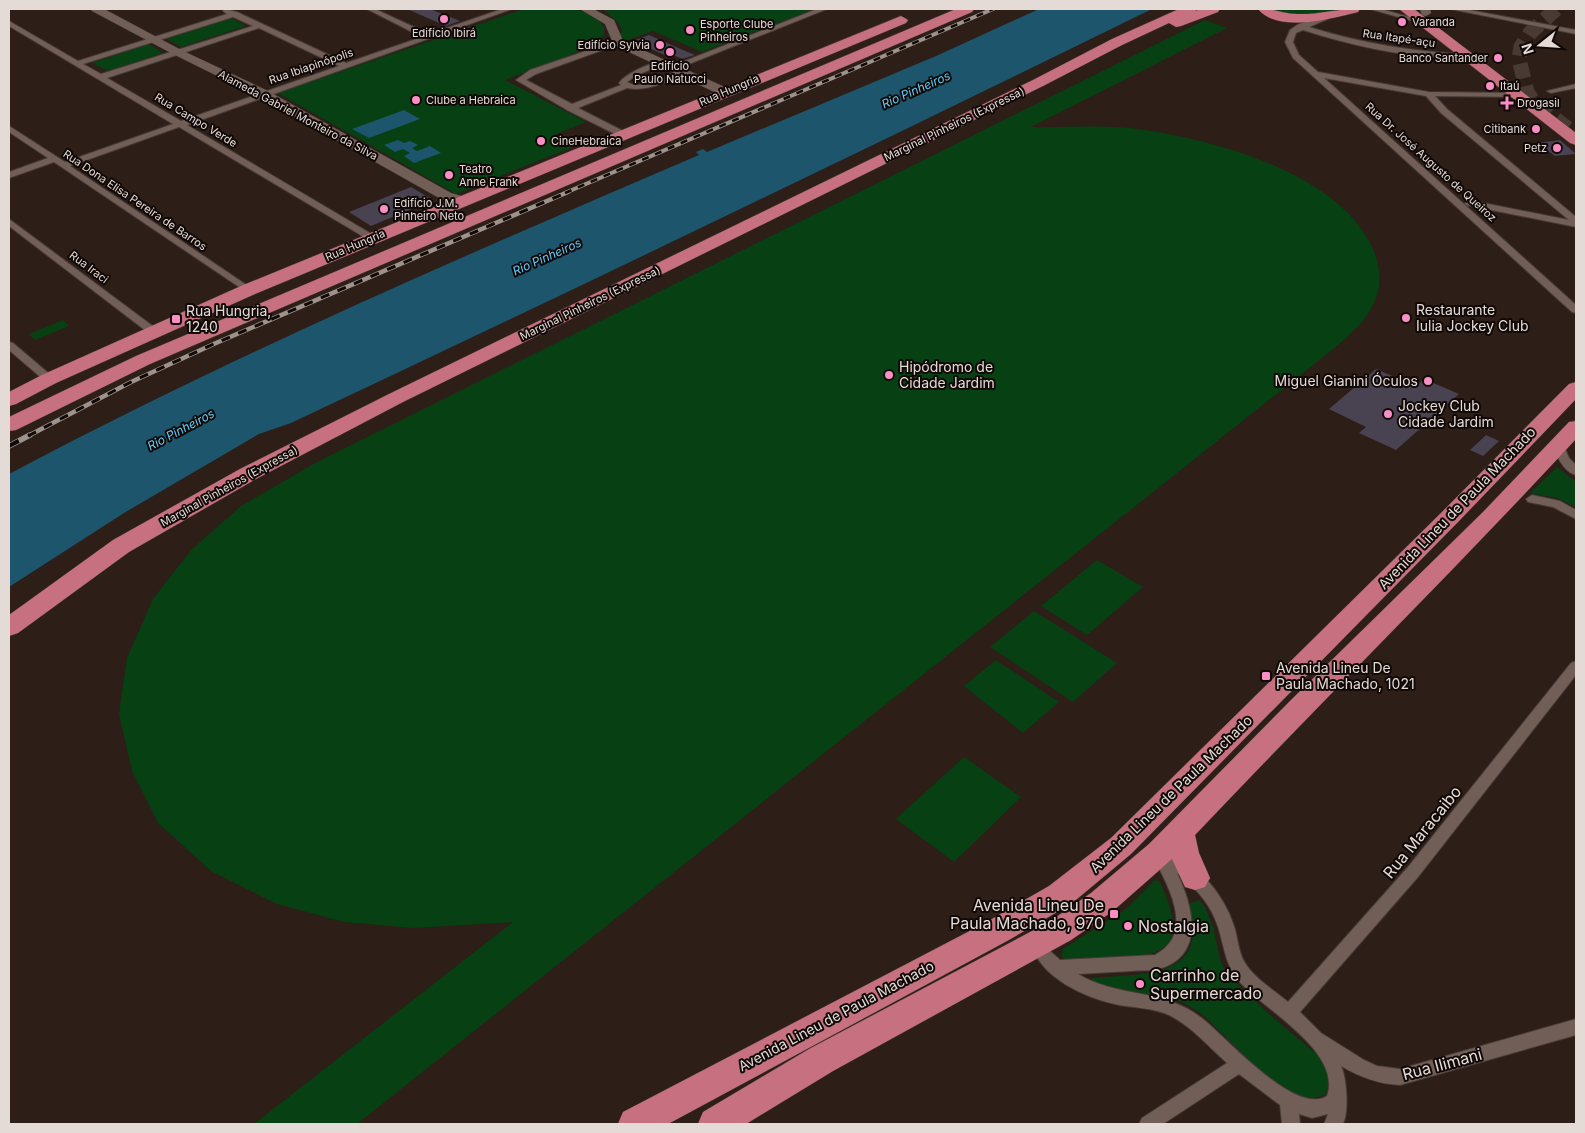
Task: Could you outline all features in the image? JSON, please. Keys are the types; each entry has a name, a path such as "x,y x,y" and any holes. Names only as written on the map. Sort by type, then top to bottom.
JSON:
{"highway":[{"path":"9,425 143,360 966,9"},
{"path":"1188,14 1213,9"},
{"path":"1188,14 1225,9"},
{"path":"1264,11 1296,18 1326,16 1353,9"},
{"path":"1406,9 1424,13 1576,128"},
{"path":"749,102 750,94 758,87 930,12 925,11"},
{"name":"Rua Hungria","path":"9,400 50,379 154,332 372,238 452,201 624,135 925,11"},
{"path":"1264,11 1300,27"},
{"path":"1264,11 1300,27"},
{"path":"1424,13 1467,56 1576,140"},
{"name":"Marginal Pinheiros (Expressa)","path":"9,627 121,546 248,474 396,398 1038,83 1117,42 1188,14"},
{"path":"213,306 242,299 412,234 468,220"},
{"name":"Avenida Lineu de Paula Machado","path":"645,1120 1001,929 1060,895 1122,846 1576,388"},
{"path":"1495,513 1531,454 1576,406"},
{"name":"Avenida Lineu de Paula Machado","path":"715,1124 822,1060 1060,931 1102,902 1160,853 1301,706 1495,513 1576,427"},
{"path":"1487,479 1531,454"},
{"path":"1180,832 1184,853 1195,878"},
{"path":"1122,846 1145,847 1160,853"},
{"path":"1038,942 1041,923 1060,895"}],"street":[{"name":"Alameda Gabriel Monteiro da Silva","path":"96,9 152,40 264,94 452,201"},
{"path":"222,9 346,66"},
{"path":"372,9 428,37"},
{"name":"Rua Ibiapinópolis","path":"64,165 508,9"},
{"path":"585,9 610,22 618,42 725,92"},
{"path":"626,86 623,81 625,79 671,68 823,9"},
{"path":"1374,9 1424,13"},
{"path":"1454,9 1576,32"},
{"path":"78,63 234,14"},
{"path":"1300,27 1326,16"},
{"name":"Rua Campo Verde","path":"9,23 372,238"},
{"path":"101,77 259,26"},
{"name":"Rua Itapé-açu","path":"1300,27 1381,50 1467,56"},
{"name":"Rua Dr. José Augusto de Queiroz","path":"1300,27 1293,32 1290,38 1290,48 1296,56 1576,310"},
{"path":"618,42 533,72 521,79 522,83 624,135"},
{"path":"570,108 626,86 636,88 648,86 671,68"},
{"path":"1317,74 1429,94 1518,95"},
{"path":"1551,91 1576,86"},
{"path":"1429,94 1444,111 1576,223"},
{"name":"Rua Dona Elisa Pereira de Barros","path":"9,128 248,290"},
{"path":"9,175 55,159"},
{"path":"1469,203 1576,223"},
{"name":"Rua Iraci","path":"9,222 154,332"},
{"path":"9,345 50,379"},
{"path":"1559,446 1564,459 1576,471"},
{"path":"1532,499 1556,504 1576,514"},
{"name":"Rua Maracaibo","path":"1288,1014 1413,872 1576,666"},
{"path":"1160,853 1180,865 1195,878 1208,890 1219,906 1227,928 1231,953 1236,965 1315,1038 1338,1079 1336,1100 1338,1117 1333,1124"},
{"path":"1056,968 1157,962 1165,960 1180,946 1185,931 1183,905 1173,878 1160,853"},
{"path":"1038,942 1040,951 1056,968 1078,984 1111,996 1159,1004 1175,1009 1213,1037 1241,1064 1288,1101 1312,1109 1326,1107 1336,1100"},
{"name":"Rua Ilimani","path":"1315,1038 1374,1075 1385,1077 1400,1076 1576,1027"},
{"path":"1148,1124 1241,1064"},
{"path":"1288,1101 1292,1124"}],"green space":[{"name":"Clube a Hebraica","path":"557,8 579,10 597,19 604,27 604,36 591,47 505,80 586,122 552,136 573,147 456,194 278,93 524,9"},
{"name":"Esporte Clube Pinheiros","path":"603,9 814,9 702,52 653,31 625,41 620,36 622,30 618,22"},
{"path":"1268,9 1338,9 1321,14 1295,16"},
{"path":"231,18 246,26 181,47 166,39"},
{"path":"1205,20 1227,28 1031,127 1116,127 1174,135 1239,152 1303,180 1331,198 1354,220 1371,245 1377,259 1379,289 1371,309 1362,321 1337,346 357,1124 254,1124 513,922 413,928 344,922 277,904 211,871 158,823 132,771 119,714 127,658 153,599 191,550 241,506 317,462"},
{"path":"149,44 163,53 108,71 92,63"},
{"path":"63,320 69,326 35,340 29,334"},
{"path":"1557,467 1576,482 1576,507 1557,498 1530,493"},
{"path":"1097,560 1143,587 1087,635 1041,606"},
{"path":"1034,611 1117,663 1073,702 990,647"},
{"path":"996,660 1059,702 1023,733 964,686"},
{"path":"964,757 1021,797 954,862 896,819"},
{"path":"1155,880 1161,884 1172,914 1173,932 1168,943 1158,951 1126,959 1091,960 1065,959 1061,957 1063,949 1126,909"},
{"path":"1199,900 1205,907 1213,927 1221,962 1226,973 1269,1014 1318,1055 1326,1067 1330,1082 1325,1095 1305,1100 1268,1079 1202,1014 1184,1003 1163,996 1134,995 1092,982 1092,978 1131,975 1168,968 1181,959 1190,947 1193,929 1188,904"}],"water":[{"name":"Rio Pinheiros","path":"1039,9 1152,9 507,321 291,423 259,434 124,513 9,587 9,474 179,388 351,307 699,155 696,152 703,149 707,152 936,56"},
{"path":"404,110 420,119 369,138 352,129"},
{"path":"398,140 404,143 410,141 418,145 412,148 417,151 430,146 441,153 414,163 404,156 410,153 403,149 395,152 384,145"}],"building":[{"path":"407,9 430,9 460,21 446,26"},
{"path":"649,35 695,55 682,59 671,54 667,56 633,41"},
{"name":"Petz","path":"1560,140 1576,154 1555,156 1537,143"},
{"name":"Edifício J.M. Pinheiro Neto","path":"411,187 433,200 371,226 349,212"},
{"name":"Jockey Club Cidade Jardim","path":"1376,369 1416,386 1424,379 1459,394 1396,450 1359,433 1366,427 1329,409"},
{"path":"1486,435 1499,441 1483,456 1470,450"}],"tunnel":[{"path":"1556,9 1530,33 1521,47 1519,59 1527,92 1533,101 1576,135"}],"railway":[{"path":"565,193 993,9"},
{"path":"28,436 131,382 216,343 568,192"},
{"path":"9,446 30,435"}],"place":[{"name":"Edifício Ibirá","path":"444,19"},
{"name":"Varanda","path":"1402,22"},
{"name":"Esporte Clube Pinheiros","path":"690,30"},
{"name":"Edifício Sylvia","path":"660,45"},
{"name":"Edifício Paulo Natucci","path":"670,52"},
{"name":"Banco Santander","path":"1498,58"},
{"name":"Itaú","path":"1490,86"},
{"name":"Clube a Hebraica","path":"416,100"},
{"name":"Drogasil","path":"1507,103"},
{"name":"Citibank","path":"1536,129"},
{"name":"CineHebraica","path":"541,141"},
{"name":"Petz","path":"1557,148"},
{"name":"Teatro Anne Frank","path":"449,175"},
{"name":"Edifício J.M. Pinheiro Neto","path":"384,209"},
{"name":"Restaurante Iulia Jockey Club","path":"1406,318"},
{"name":"Rua Hungria, 1240","path":"176,319"},
{"name":"Hipódromo de Cidade Jardim","path":"889,375"},
{"name":"Miguel Gianini Óculos","path":"1428,381"},
{"name":"Jockey Club Cidade Jardim","path":"1388,414"},
{"name":"Avenida Lineu De Paula Machado, 1021","path":"1266,676"},
{"name":"Avenida Lineu De Paula Machado, 970","path":"1114,914"},
{"name":"Nostalgia","path":"1128,926"},
{"name":"Carrinho de Supermercado","path":"1140,984"}]}
